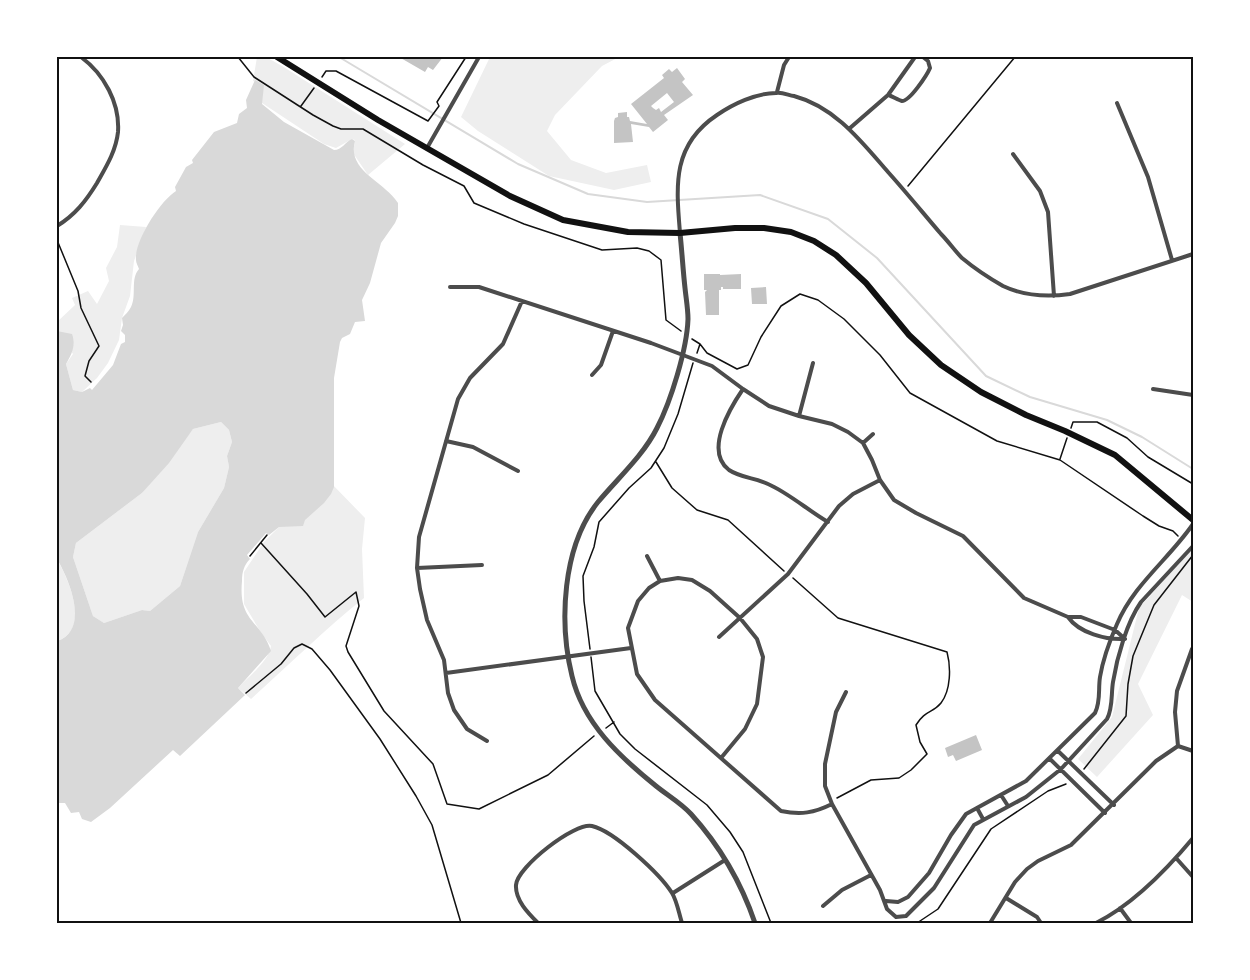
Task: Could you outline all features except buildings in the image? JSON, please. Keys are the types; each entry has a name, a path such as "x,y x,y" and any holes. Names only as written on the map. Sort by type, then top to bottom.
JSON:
{"main road":[{"path":"277,57 427,149 510,196 563,219 628,232 680,233 764,228 791,232 814,241 836,255 866,283 909,334 941,365 981,392 1115,455 1193,522"}],"street":[{"path":"57,226 75,213 85,202 108,165 118,132 111,93 100,75 81,57"},
{"path":"427,149 479,57"},
{"path":"777,92 784,64 789,57"},
{"path":"850,128 888,95 915,57"},
{"path":"888,95 900,101 905,100 914,91 926,77 930,68 928,61 923,57"},
{"path":"755,923 744,891 726,859 690,813 620,755 600,732 582,703 572,679 567,655 566,587 577,542 596,505 634,461 658,428 687,335 688,318 676,189 683,155 693,137 706,123 725,110 750,98 777,92 808,100 850,128 962,257 1005,287 1023,293 1054,296 1070,294 1193,254"},
{"path":"1117,103 1148,177 1172,260"},
{"path":"1013,154 1040,191 1048,212 1054,296"},
{"path":"450,286 480,287 712,366 769,406 832,424 848,432 863,443 879,480 894,500 963,536 1024,598 1068,617 1081,617 1115,630 1125,639"},
{"path":"487,741 467,729 454,710 448,693 446,673 439,645 427,620 417,568 419,537 458,399 470,378 503,344 522,301"},
{"path":"592,375 601,365 613,331"},
{"path":"799,416 813,363"},
{"path":"742,389 721,430 719,456 727,469 738,475 768,484 828,522"},
{"path":"1153,389 1193,395"},
{"path":"863,443 873,434"},
{"path":"446,441 473,447 518,471"},
{"path":"719,637 788,574 839,506 879,480"},
{"path":"886,901 902,901 921,884 960,820 977,808 1026,782 1089,720 1098,708 1102,666 1125,607 1140,585 1181,540 1193,522"},
{"path":"846,692 836,712 825,764 825,786 831,803 886,901 887,909 896,917 906,916 934,888 974,825 1026,797 1061,769 1099,729 1110,712 1115,670 1135,611 1193,546"},
{"path":"647,556 660,580"},
{"path":"417,568 482,565"},
{"path":"721,758 745,729 757,704 763,657 757,639 740,618 710,591 692,580 678,578 660,580 648,588 638,601 628,628 638,674 655,700 721,758 782,811 797,814 817,812 831,803"},
{"path":"1068,617 1075,626 1112,639 1125,639"},
{"path":"446,673 631,648"},
{"path":"1178,746 1175,712 1177,691 1192,648"},
{"path":"1178,746 1193,751"},
{"path":"990,923 1015,882 1027,869 1038,861 1071,846 1156,760 1178,746"},
{"path":"1058,751 1114,805"},
{"path":"1050,759 1105,813"},
{"path":"1001,795 1008,806"},
{"path":"977,808 983,819"},
{"path":"538,923 519,899 516,884 522,871 560,839 576,829 591,825 608,832 628,847 673,893 682,923"},
{"path":"1096,923 1120,908 1176,858 1193,838"},
{"path":"1176,858 1193,877"},
{"path":"673,893 726,859"},
{"path":"823,906 842,890 871,875"},
{"path":"1006,898 1037,917 1041,923"},
{"path":"1120,908 1131,923"}],"path":[{"path":"238,57 254,77 301,107 341,129 363,129 423,165 464,186 474,203 497,214 602,250 638,248 649,251 661,260 666,320 700,344 707,353 737,369 748,365 761,337 781,306 800,294 818,300 844,319 880,355 910,393 997,441 1060,460 1143,516 1173,531 1181,540"},
{"path":"301,107 326,71 336,71 428,121 439,106 437,102 466,57"},
{"path":"904,190 1015,57"},
{"path":"57,240 78,291 81,308 99,346 89,361 85,376 91,382"},
{"path":"700,344 678,414 664,448 651,468 629,488 599,522 594,547 583,576 590,652 595,691 620,734 635,749 707,805 730,832 743,852 771,923"},
{"path":"1060,460 1073,422 1097,422 1127,438 1148,457 1193,484"},
{"path":"656,462 672,488 697,510 728,520 838,618 947,652 950,663 948,690 940,704 922,715 916,725 920,742 927,754 899,778 871,780 831,803"},
{"path":"250,556 267,535"},
{"path":"261,543 325,617 356,592 359,606 346,646 348,652 384,711 433,764 447,804 479,809 548,775 614,722"},
{"path":"1080,772 1126,716 1133,656 1154,605 1193,555"},
{"path":"246,693 281,664 294,648 302,644 312,649 380,739 432,825 461,923"},
{"path":"917,923 938,909 991,829 1048,791 1072,779"}],"shaded area":[{"path":"257,57 266,57 282,66 405,144 368,175 353,153 355,140 352,139 336,148 324,144 262,103 263,85 253,81"},
{"path":"490,57 619,57 602,66 555,115 547,131 571,160 606,173 647,165 651,182 614,190 549,176 478,131 461,117"},
{"path":"255,80 264,85 262,104 284,122 334,150 352,139 355,141 354,151 360,167 398,203 398,216 381,243 370,283 362,300 365,321 355,322 350,334 342,338 340,342 334,378 334,487 331,494 305,520 303,526 279,527 269,535 266,533 247,555 250,559 242,575 243,605 271,651 238,688 245,695 180,756 173,750 110,808 91,822 82,819 79,812 71,813 65,803 57,803 57,641 67,635 73,627 75,616 71,592 57,559 57,331 72,334 73,349 66,364 73,390 82,392 90,388 92,390 113,365 121,344 125,342 125,335 121,331 122,318 133,302 135,277 139,269 136,261 137,252 144,232 163,203 176,191 175,187 186,167 193,163 192,160 214,132 237,123 239,114 247,108 246,100","holes":["221,422 229,430 232,442 227,456 229,467 224,488 198,532 180,586 150,611 142,610 104,623 93,616 73,557 76,543 142,493 169,463 193,429"]},
{"path":"120,225 146,227 134,261 130,296 122,318 119,340 108,363 97,378 82,392 73,390 66,364 73,354 57,331 57,322 75,305 72,298 88,291 97,304 109,281 106,268 117,247"},
{"path":"221,422 229,430 232,442 227,456 229,467 224,488 198,532 180,586 150,611 142,610 104,623 93,616 73,557 76,543 142,493 193,429"},
{"path":"331,483 365,518 362,549 364,598 251,699 238,688 262,663 271,646 244,604 244,572 264,542"},
{"path":"1193,548 1193,602 1182,595 1138,684 1153,715 1097,777 1078,759 1112,717 1139,608"},
{"path":"57,559 71,591 75,616 73,626 67,635 57,641"}],"waterway":[{"path":"339,57 518,164 588,194 647,202 760,195 828,219 877,258 986,376 1030,397 1107,420 1142,437 1193,469"}]}
